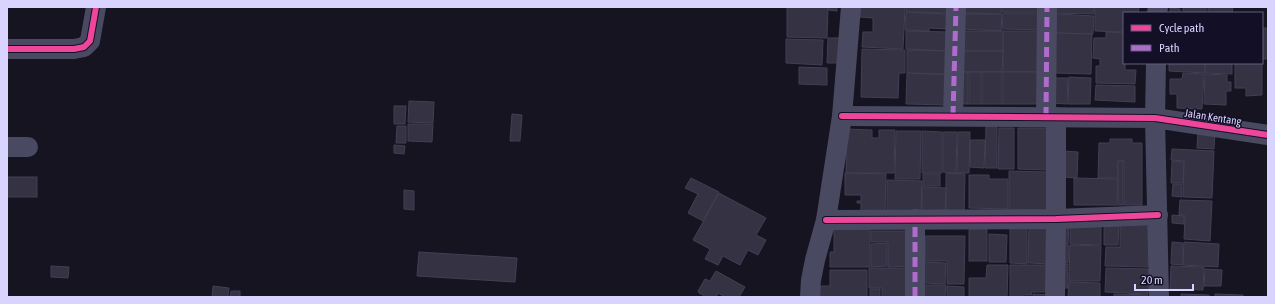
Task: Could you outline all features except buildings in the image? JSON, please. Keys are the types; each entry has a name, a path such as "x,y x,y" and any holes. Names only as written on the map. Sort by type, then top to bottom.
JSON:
{"street":[{"path":"7,49 84,48 90,41 96,7"},
{"path":"810,297 814,260 826,220 842,116 851,7"},
{"path":"954,116 956,7"},
{"path":"1047,7 1056,219 1055,297"},
{"path":"1156,64 1155,118 1159,297"},
{"name":"Jalan Kentang","path":"842,116 1155,118 1268,135"},
{"path":"7,148 28,147"},
{"path":"826,220 1056,219 1158,215"},
{"path":"915,219 915,297"}],"marked path":[{"path":"953,116 956,7"},
{"path":"1046,117 1047,7"},
{"path":"915,219 915,297"}],"cycle path":[{"path":"7,49 74,49 84,47 90,41 96,7"},
{"path":"842,116 1155,118 1268,135"},
{"path":"826,220 1056,219 1158,215"}]}
